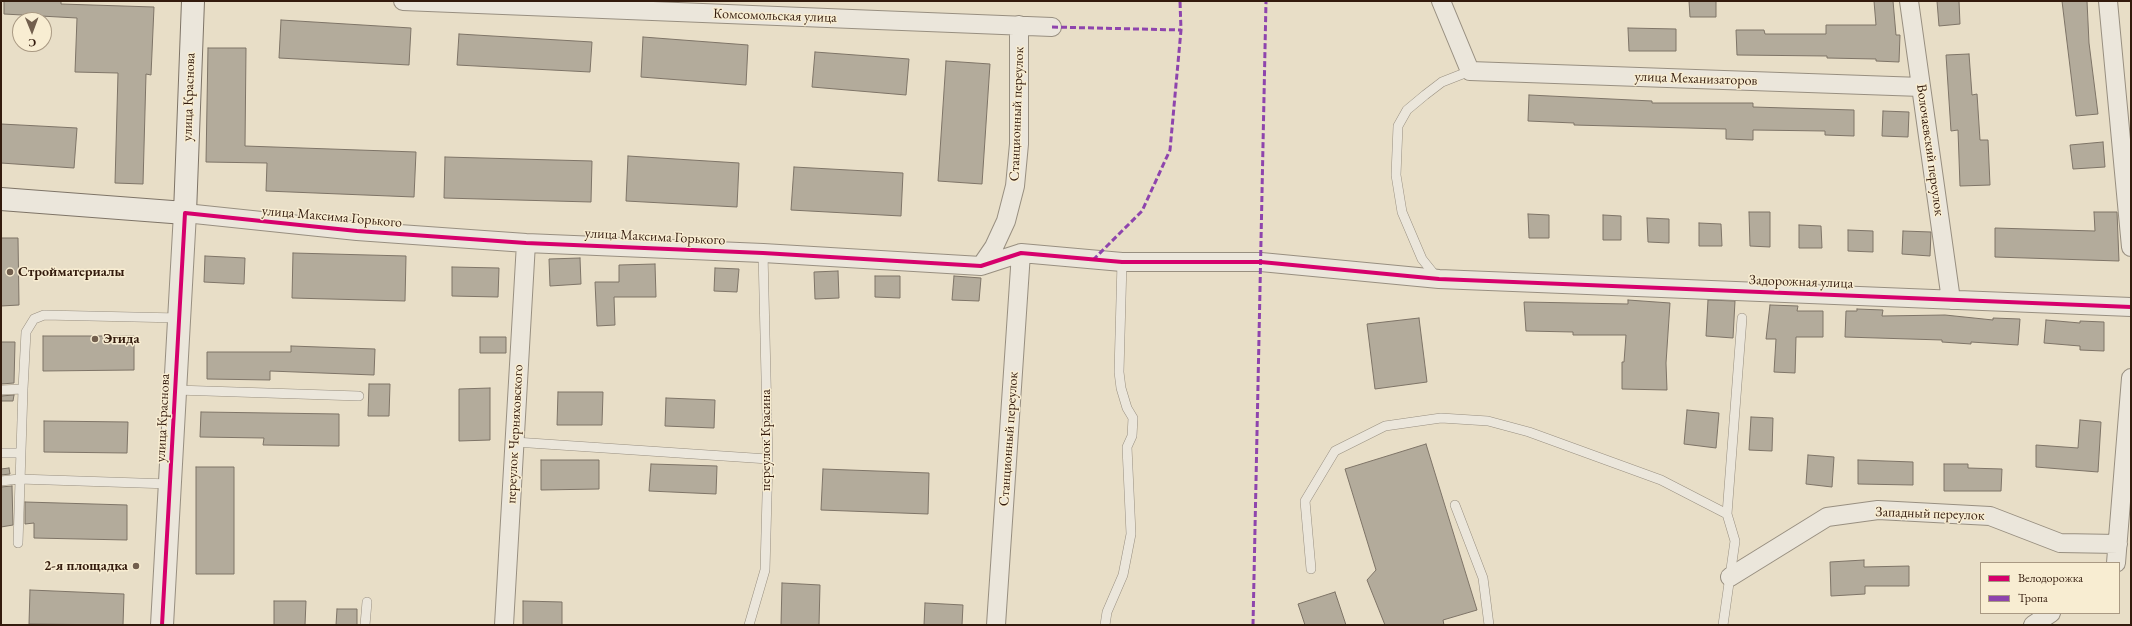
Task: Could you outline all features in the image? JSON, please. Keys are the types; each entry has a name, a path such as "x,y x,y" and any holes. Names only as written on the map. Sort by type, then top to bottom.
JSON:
{"street":[{"name":"улица Краснова","path":"162,625 186,213 193,1"},
{"name":"Комсомольская улица","path":"403,1 1052,27"},
{"path":"1441,1 1470,71"},
{"name":"Волочаевский переулок","path":"1909,1 1951,300"},
{"path":"2108,1 2131,247"},
{"name":"Станционный переулок","path":"981,266 994,247 1006,221 1015,186 1019,144 1019,25"},
{"name":"улица Механизаторов","path":"1470,71 1921,87"},
{"name":"улица Максима Горького","path":"1,199 186,213 357,231 526,243 763,253 981,266 1022,253 1122,262 1260,262 1439,279"},
{"name":"переулок Черняховского","path":"504,625 526,243"},
{"name":"Станционный переулок","path":"996,625 1022,253"},
{"name":"Задорожная улица","path":"1439,279 2131,307"},
{"path":"2116,562 2131,378"},
{"name":"Западный переулок","path":"1730,577 1827,517 1878,510 1990,516 2060,542 2118,544"},
{"path":"2120,567 2131,560"},
{"path":"2033,625 2050,614"}],"lane":[{"path":"1439,279 1422,259 1402,212 1396,175 1398,126 1407,110 1436,86 1442,82 1470,71"},
{"name":"переулок Красина","path":"749,625 765,570 768,459 763,253"},
{"path":"1105,625 1107,612 1123,575 1131,534 1127,447 1132,436 1133,418 1127,408 1121,388 1119,372 1122,262"},
{"path":"18,543 19,479 26,332 34,318 44,316 180,318"},
{"path":"1723,625 1735,541 1727,514 1742,318"},
{"path":"1,390 23,390"},
{"path":"176,390 359,396"},
{"path":"1311,569 1305,501 1335,451 1385,426 1441,418 1488,421 1529,432 1661,480 1727,514"},
{"path":"515,442 768,459"},
{"path":"1,453 20,453"},
{"path":"1,481 19,479 170,484"},
{"path":"1455,505 1483,578 1489,625"},
{"path":"365,625 367,602"}],"building":[{"path":"4,1 61,1 61,4 154,7 151,75 146,74 143,184 115,183 118,73 75,72 77,18 52,17 52,12 12,12 12,14 4,14"},
{"path":"1689,1 1716,1 1716,17 1690,17"},
{"path":"1874,1 1893,1 1896,35 1900,35 1899,62 1876,61 1876,59 1827,58 1827,56 1737,55 1736,30 1764,30 1765,34 1826,34 1826,25 1876,25"},
{"path":"1937,1 1959,1 1960,24 1939,26"},
{"path":"2062,1 2087,1 2089,43 2098,114 2076,116"},
{"path":"281,20 411,28 409,65 279,58"},
{"path":"1628,28 1676,29 1676,51 1629,51"},
{"path":"459,34 592,42 590,72 457,65"},
{"path":"643,37 748,45 746,85 641,77"},
{"path":"208,48 246,48 245,146 416,152 414,197 266,191 267,163 206,162"},
{"path":"815,52 909,59 906,95 812,87"},
{"path":"1969,54 1972,95 1977,94 1980,140 1988,140 1990,185 1960,186 1958,130 1951,131 1946,55"},
{"path":"946,61 990,64 982,184 938,181"},
{"path":"1529,95 1652,101 1652,103 1753,103 1753,107 1854,110 1854,136 1825,135 1825,131 1753,130 1753,140 1726,139 1726,129 1574,125 1574,123 1528,121"},
{"path":"1883,111 1909,112 1908,137 1882,136"},
{"path":"1,124 77,128 74,168 1,163"},
{"path":"2103,142 2105,167 2073,169 2070,145"},
{"path":"628,156 739,163 737,207 626,201"},
{"path":"445,157 592,161 591,202 444,198"},
{"path":"794,167 903,173 901,216 791,210"},
{"path":"1749,212 1770,212 1770,247 1750,246"},
{"path":"2094,212 2117,212 2119,261 1995,257 1995,228 2095,231"},
{"path":"1528,214 1549,215 1549,238 1529,238"},
{"path":"1603,215 1621,216 1621,240 1603,240"},
{"path":"1647,218 1669,219 1669,243 1648,242"},
{"path":"1699,223 1721,224 1722,246 1699,246"},
{"path":"1799,225 1821,226 1822,248 1799,248"},
{"path":"1848,230 1873,231 1873,252 1848,251"},
{"path":"1903,231 1931,232 1930,256 1902,254"},
{"name":"Стройматериалы","path":"1,238 18,238 19,305 1,306"},
{"path":"293,253 406,256 405,301 292,298"},
{"path":"205,256 245,258 244,284 204,282"},
{"path":"580,258 581,284 550,286 549,259"},
{"path":"655,264 656,297 614,297 615,325 597,326 595,282 619,282 619,265"},
{"path":"452,267 499,268 498,297 452,296"},
{"path":"715,268 739,269 737,292 714,291"},
{"path":"838,271 839,298 815,299 814,272"},
{"path":"875,276 900,276 900,298 875,297"},
{"path":"954,276 981,278 979,301 952,300"},
{"path":"1628,300 1670,303 1666,363 1667,390 1622,389 1622,362 1624,362 1626,335 1573,335 1573,332 1526,331 1524,302 1628,304"},
{"path":"1708,300 1735,301 1733,338 1706,336"},
{"path":"1770,305 1798,306 1797,311 1823,311 1823,337 1796,337 1795,373 1774,372 1776,339 1766,339"},
{"path":"1857,309 1883,310 1882,316 1945,315 1993,320 1993,318 2020,319 2018,345 1971,342 1971,344 1942,342 1942,340 1845,337 1846,311 1857,311"},
{"path":"1419,318 1427,382 1375,389 1367,324"},
{"path":"2046,320 2080,323 2080,321 2104,322 2104,351 2080,350 2080,346 2044,343"},
{"path":"43,336 134,336 134,370 43,371"},
{"path":"480,337 506,337 506,353 480,353"},
{"path":"1,342 15,342 14,383 1,384"},
{"path":"291,346 375,349 374,375 270,371 270,380 207,379 207,352 291,352"},
{"path":"369,384 390,384 389,416 368,416"},
{"path":"490,388 490,440 459,441 459,389"},
{"path":"558,392 603,392 602,425 557,425"},
{"path":"14,395 13,401 1,401 1,396"},
{"path":"666,398 715,400 714,428 665,426"},
{"path":"1687,410 1719,413 1716,448 1684,444"},
{"path":"201,412 339,414 339,446 263,445 264,438 200,437"},
{"path":"1751,417 1773,418 1772,451 1749,450"},
{"path":"2080,420 2101,422 2098,472 2036,467 2036,445 2078,448"},
{"path":"44,421 128,422 127,453 44,452"},
{"path":"1426,444 1477,610 1443,620 1444,625 1385,625 1367,580 1376,570 1345,469"},
{"path":"1808,455 1834,457 1832,487 1806,484"},
{"path":"541,460 599,460 599,489 541,490"},
{"path":"1858,460 1913,462 1913,485 1858,484"},
{"path":"651,464 717,466 716,494 649,491"},
{"path":"1944,464 1968,464 1968,468 2002,469 2001,491 1944,491"},
{"path":"196,467 234,467 234,574 196,574"},
{"path":"9,468 10,474 1,475 1,469"},
{"path":"823,469 929,473 928,514 821,510"},
{"path":"12,486 13,525 1,527 1,487"},
{"path":"25,502 127,505 127,540 34,538 34,523 25,524"},
{"path":"1864,560 1864,567 1909,566 1909,586 1865,586 1865,594 1831,596 1830,562"},
{"path":"782,583 820,585 819,625 781,625"},
{"path":"30,590 124,594 123,625 29,624"},
{"path":"1335,592 1346,625 1305,625 1298,604"},
{"path":"274,601 306,601 305,625 274,625"},
{"path":"523,601 562,602 562,625 523,625"},
{"path":"925,603 963,605 962,625 924,625"},
{"path":"337,609 357,609 357,625 336,625"}],"marked path":[{"path":"1093,260 1142,211 1170,150 1181,30 1180,1"},
{"path":"1253,625 1266,1"},
{"path":"1052,27 1181,30"}],"cycle path":[{"path":"162,625 185,213 357,231 526,243 763,253 981,266 1021,253 1122,262 1261,262 1439,279 2131,307"}],"place":[{"name":"Стройматериалы","path":"10,272"},
{"name":"Эгида","path":"95,339"},
{"name":"2-я площадка","path":"136,566"}]}
